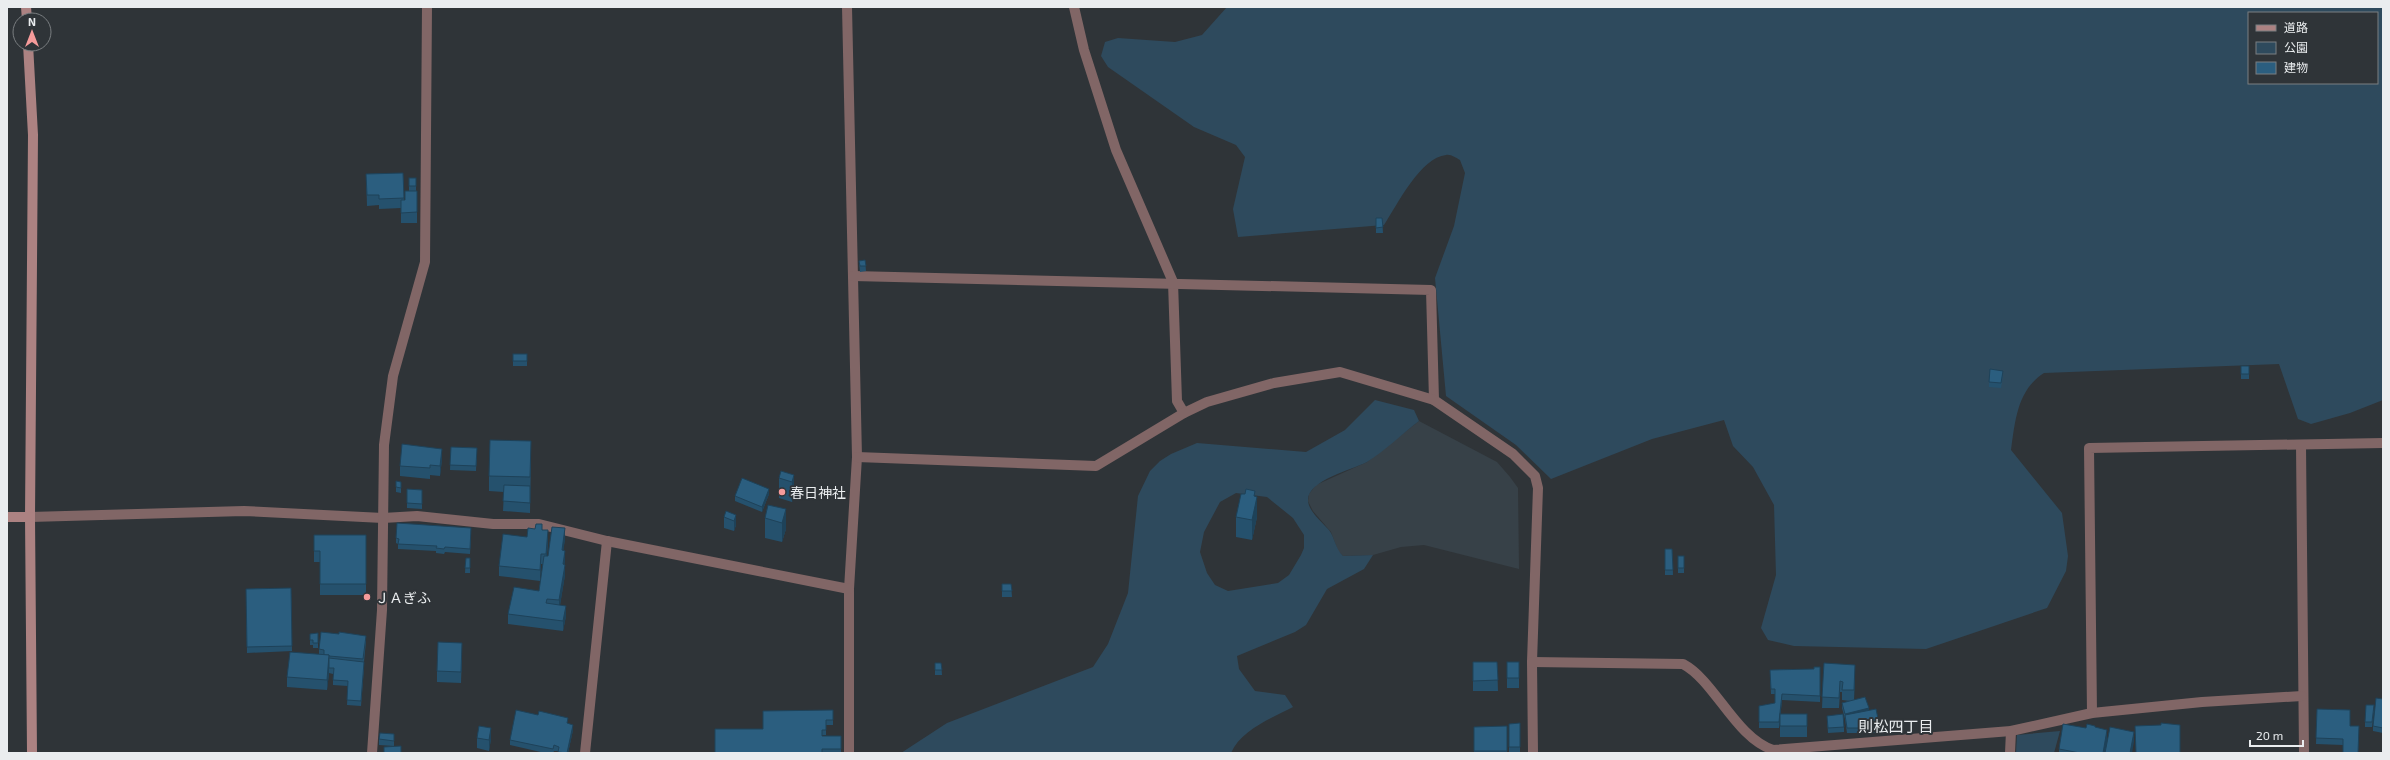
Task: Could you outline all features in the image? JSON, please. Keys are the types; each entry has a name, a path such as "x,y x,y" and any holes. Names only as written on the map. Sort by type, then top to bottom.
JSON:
{"main road":[{"path":"28,52 33,136 30,517 32,753"},
{"path":"7,517 30,517"}],"street":[{"path":"372,753 382,610 384,445 393,376 426,262 427,7"},
{"path":"847,7 857,457 849,588 850,753"},
{"path":"1074,7 1084,50 1116,150 1173,282 1177,401 1184,413"},
{"path":"853,276 1173,282 1431,290 1434,400"},
{"path":"857,457 1096,466 1184,413 1207,402 1274,383 1340,372 1434,400 1513,454 1535,476 1538,495 1532,662 1533,753"},
{"path":"2092,713 2089,448 2383,443"},
{"path":"2301,445 2302,696 2304,753"},
{"path":"30,517 244,511 383,518 417,516 493,524 539,524 608,541 849,588"},
{"path":"585,753 608,541"},
{"path":"1532,662 1683,664 1696,674 1750,736 1765,747 1773,750 2011,731 2092,713 2202,702 2302,696"},
{"path":"2010,753 2011,731"}],"shaded area":[{"path":"1419,421 1497,462 1518,488 1519,569 1424,545 1401,547 1373,555 1343,556 1338,551 1331,532 1313,511 1308,501 1309,494 1316,485 1367,462"}],"green space":[{"path":"1227,7 2383,7 2383,400 2350,413 2311,424 2298,419 2279,364 2044,373 2028,388 2023,397 2016,418 2011,450 2062,513 2068,556 2066,571 2047,608 1926,649 1794,646 1768,640 1761,628 1776,575 1774,505 1753,467 1733,446 1724,420 1652,439 1551,479 1516,445 1446,396 1435,278 1454,226 1465,173 1460,160 1446,155 1437,158 1428,164 1410,183 1384,225 1238,237 1233,209 1245,157 1236,145 1194,127 1108,67 1101,56 1105,42 1118,38 1175,42 1202,35"},
{"path":"1375,400 1414,410 1419,421 1374,458 1332,476 1315,487 1310,493 1308,500 1310,508 1329,530 1338,550 1343,556 1373,555 1364,569 1327,589 1306,625 1295,632 1237,656 1239,669 1255,691 1285,695 1293,707 1249,731 1231,753 901,753 947,723 1093,667 1108,644 1128,593 1138,496 1150,471 1160,461 1171,454 1197,443 1306,452 1345,430","holes":["1236,493 1267,497 1293,518 1304,535 1304,548 1301,555 1289,575 1278,583 1228,591 1215,585 1207,573 1200,552 1204,532 1220,502"]},
{"path":"2060,731 2054,753 2016,753 2017,735"}],"building":[{"path":"403,173 404,198 379,199 379,195 367,195 366,174"},
{"path":"409,178 416,178 416,186 409,186"},
{"path":"405,191 417,191 417,212 401,213 401,200 405,200"},
{"path":"1376,218 1382,218 1383,227 1376,228"},
{"path":"865,260 866,266 860,266 859,261"},
{"path":"513,354 527,354 527,361 513,361"},
{"path":"2241,366 2249,366 2249,374 2241,374"},
{"path":"1990,369 2003,371 2001,383 1989,382"},
{"path":"490,440 531,441 530,477 489,476"},
{"path":"402,444 442,449 440,466 430,465 430,468 400,466"},
{"path":"451,447 477,448 476,466 450,465"},
{"path":"781,471 794,475 792,482 779,478"},
{"path":"742,478 769,489 762,507 735,496"},
{"path":"396,481 401,482 401,488 396,487"},
{"path":"504,485 530,486 530,503 503,501"},
{"path":"407,489 422,490 422,504 407,503"},
{"path":"1246,489 1255,491 1254,496 1257,497 1252,520 1236,517 1241,494 1245,494"},
{"path":"768,505 786,509 782,523 765,518"},
{"path":"726,511 736,515 734,521 724,517"},
{"path":"397,523 471,528 470,549 445,547 444,549 436,548 437,546 398,544 399,539 396,538"},
{"path":"536,524 542,524 542,530 548,530 546,554 541,554 540,570 499,566 503,534 527,537 528,528 535,529"},
{"path":"552,527 565,528 562,550 565,551 563,564 565,565 559,600 547,599 546,603 566,606 563,621 508,614 514,587 539,591 544,556 548,556"},
{"path":"314,535 366,535 366,584 320,584 320,551 314,551"},
{"path":"1665,549 1672,549 1673,570 1665,570"},
{"path":"1678,556 1684,556 1684,568 1678,568"},
{"path":"466,558 470,558 470,568 465,568"},
{"path":"1002,584 1011,584 1012,591 1002,591"},
{"path":"291,588 292,646 247,647 246,589"},
{"path":"321,632 339,634 339,632 366,636 363,659 324,655 324,650 319,649"},
{"path":"318,633 318,643 313,643 313,640 310,640 310,634"},
{"path":"438,642 462,643 461,672 437,671"},
{"path":"290,652 329,655 327,680 287,677"},
{"path":"329,658 364,662 361,701 347,700 348,681 333,680 334,668 329,668"},
{"path":"1473,662 1497,662 1498,680 1473,681"},
{"path":"1507,662 1519,662 1519,678 1507,678"},
{"path":"935,663 941,663 942,670 935,670"},
{"path":"1824,663 1855,665 1854,690 1842,690 1843,682 1840,681 1839,698 1822,697"},
{"path":"1814,667 1820,667 1820,696 1782,694 1779,722 1759,722 1759,706 1775,703 1775,689 1771,689 1770,670 1814,669"},
{"path":"1865,697 1869,708 1845,714 1842,703"},
{"path":"2376,698 2383,699 2383,728 2373,726"},
{"path":"2366,705 2374,705 2372,722 2365,722"},
{"path":"1876,709 1880,728 1847,728 1845,715"},
{"path":"2317,709 2350,710 2350,726 2359,726 2358,753 2343,753 2343,739 2316,738"},
{"path":"516,710 538,715 539,711 568,718 567,723 573,725 567,753 558,752 559,747 554,745 553,749 510,740"},
{"path":"833,710 833,720 826,720 826,730 822,730 822,736 841,736 841,749 822,749 822,753 715,753 715,729 763,729 763,711"},
{"path":"1780,714 1807,714 1807,726 1780,726"},
{"path":"1843,714 1844,727 1828,728 1827,716"},
{"path":"1520,723 1520,747 1509,747 1509,724"},
{"path":"2161,723 2180,725 2180,753 2136,753 2135,726 2161,725"},
{"path":"2063,724 2086,728 2087,724 2107,730 2103,753 2080,753 2059,749"},
{"path":"479,726 491,728 489,740 477,738"},
{"path":"1507,726 1507,751 1474,751 1474,727"},
{"path":"2110,727 2134,732 2130,753 2105,753"},
{"path":"380,733 394,734 394,741 379,739"},
{"path":"401,746 401,753 384,753 384,747"}],"place":[{"name":"春日神社","path":"782,492"},
{"name":"ＪＡぎふ","path":"367,597"}],"district":[{"name":"則松四丁目","path":"1896,726"}]}
